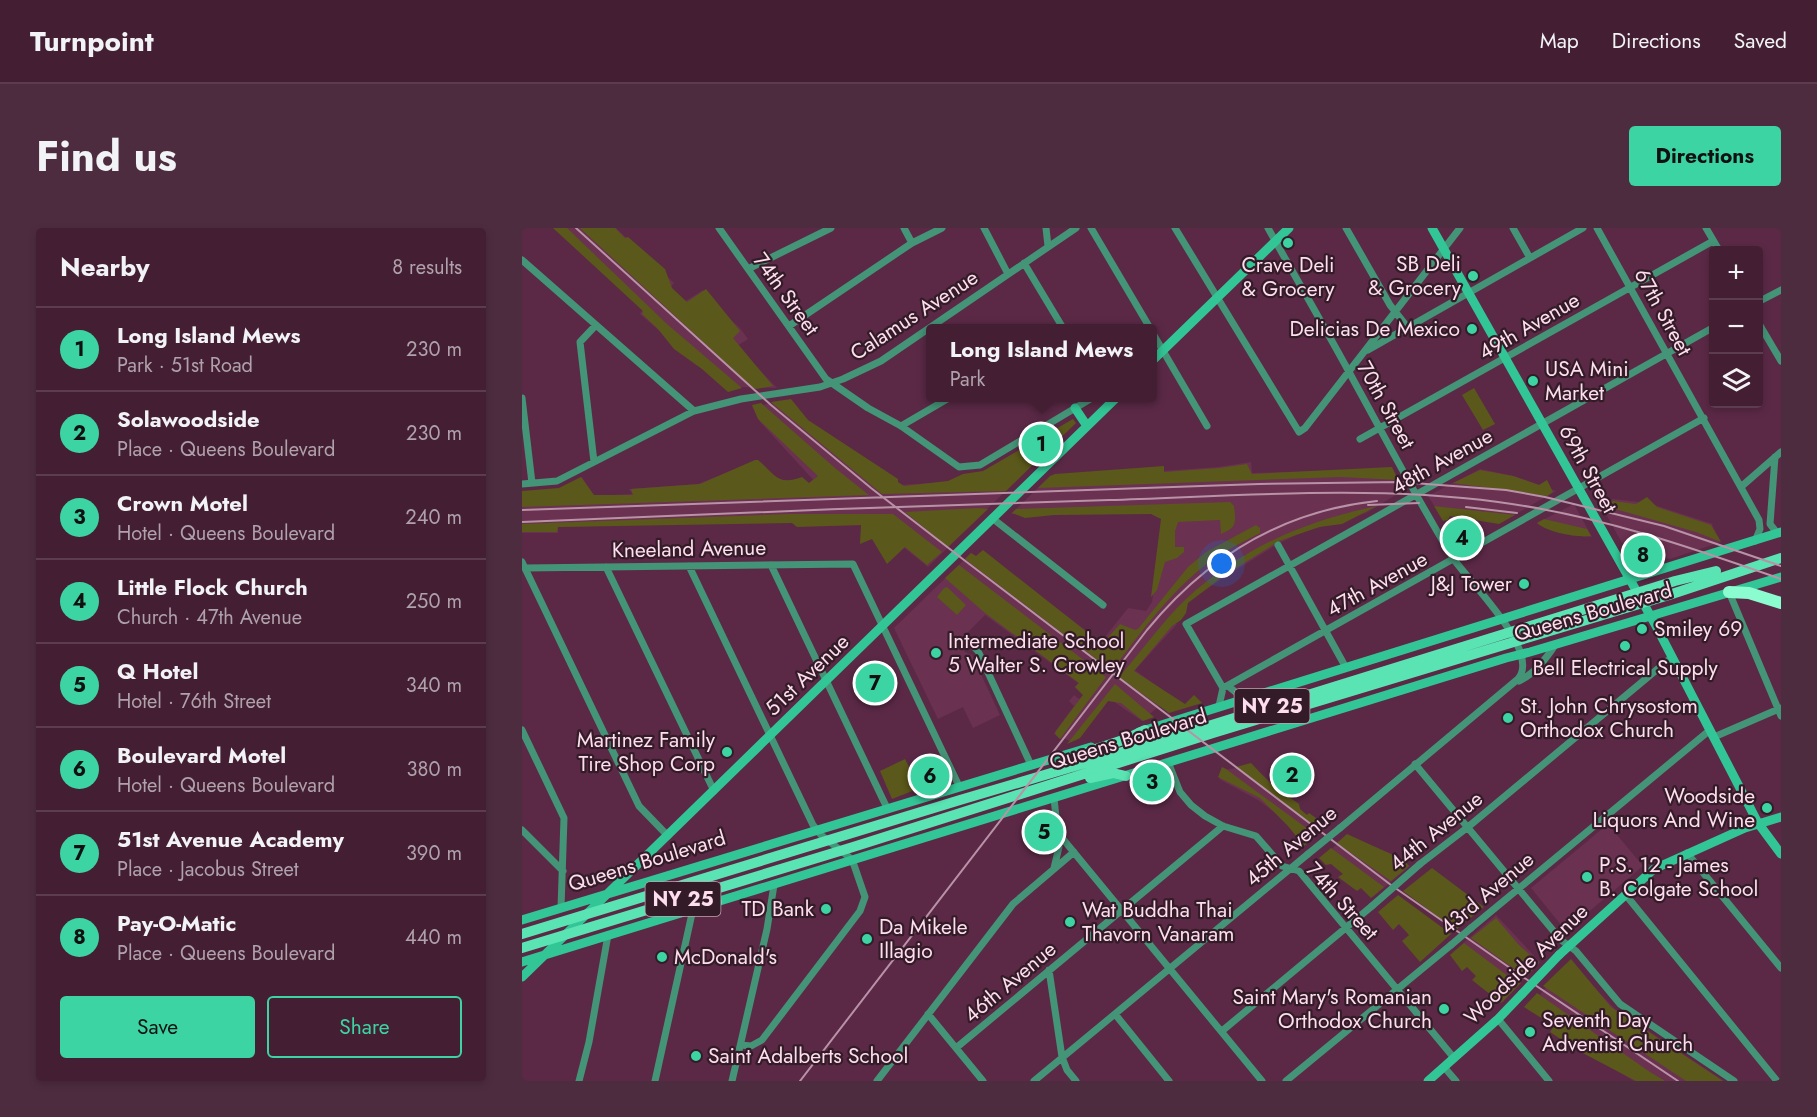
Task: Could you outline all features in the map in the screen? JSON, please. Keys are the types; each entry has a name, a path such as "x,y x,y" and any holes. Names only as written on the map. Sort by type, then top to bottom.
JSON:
{"highway":[{"path":"1730,592 1749,593 1781,603"}],"main road":[{"name":"Queens Boulevard","path":"1641,598 1781,551"},
{"name":"Queens Boulevard","path":"522,948 657,907 1034,778 1781,558"},
{"name":"Queens Boulevard","path":"525,932 1011,797 1512,637"},
{"path":"1034,778 1073,761 1087,752 1145,730"},
{"path":"1011,797 1110,773 1126,776"},
{"path":"657,907 686,904 705,898 717,902"}],"street":[{"name":"74th Street","path":"719,228 831,384 901,426 959,467 980,465 1075,408"},
{"path":"748,269 831,228"},
{"path":"904,228 912,243"},
{"path":"789,326 912,243 942,228"},
{"path":"984,228 1008,274"},
{"path":"1046,228 1048,246"},
{"name":"Calamus Avenue","path":"935,324 1076,228"},
{"path":"1091,228 1147,324"},
{"path":"1175,228 1299,432 1305,428 1460,228"},
{"name":"70th Street","path":"1268,228 1454,560 1502,619 1520,654"},
{"path":"1157,357 1289,228"},
{"path":"1346,228 1408,328"},
{"name":"69th Street","path":"1432,228 1651,616 1758,823 1781,854"},
{"path":"1513,228 1530,258"},
{"path":"1364,353 1583,228"},
{"name":"67th Street","path":"1597,228 1760,520 1760,529 1755,541"},
{"path":"1706,228 1717,246"},
{"name":"49th Avenue","path":"1360,439 1713,240"},
{"path":"522,272 525,263 694,411"},
{"path":"1024,263 1061,324"},
{"path":"1762,300 1781,290"},
{"path":"594,462 580,342 596,325"},
{"name":"48th Avenue","path":"1226,687 1186,624 1709,329"},
{"name":"Calamus Avenue","path":"522,484 557,481 694,411 741,399 831,384 881,361 926,330"},
{"path":"1763,330 1781,361"},
{"path":"1157,340 1207,426"},
{"path":"522,398 532,483"},
{"path":"901,426 942,402"},
{"path":"1085,402 1075,408 1086,426"},
{"name":"51st Avenue","path":"522,977 714,792 1108,402"},
{"name":"47th Avenue","path":"1226,687 1704,418"},
{"path":"1742,486 1778,454"},
{"path":"1778,454 1770,524 1779,533"},
{"path":"992,518 1103,605"},
{"name":"Queens Boulevard","path":"522,920 1779,533"},
{"path":"1278,545 1345,666"},
{"name":"Kneeland Avenue","path":"523,565 606,567 853,564 883,626"},
{"path":"523,565 639,806 668,836"},
{"path":"771,565 887,808"},
{"path":"688,566 816,830 852,861 864,895 862,908 762,1040 751,1046 741,1045"},
{"path":"606,567 714,792"},
{"name":"Queens Boulevard","path":"522,962 1520,654 1781,577"},
{"path":"1730,592 1780,711"},
{"path":"883,626 959,786"},
{"path":"970,643 978,651 1031,765"},
{"name":"45th Avenue","path":"1034,1081 1415,764 1514,683 1532,673 1555,645"},
{"path":"1514,683 1524,670 1520,654"},
{"name":"44th Avenue","path":"1222,1031 1420,864 1468,827 1672,657"},
{"path":"1219,706 1226,687 1243,698"},
{"name":"43rd Avenue","path":"1286,1081 1518,888 1712,733 1780,711"},
{"path":"522,730 564,818 561,908"},
{"name":"74th Street","path":"1168,762 1180,792 1191,805 1223,826 1256,836 1282,866 1299,871 1454,1058"},
{"path":"1415,764 1561,940 1576,951 1620,1004 1734,1081"},
{"path":"1054,798 1059,833 1059,847 1054,868"},
{"name":"Woodside Avenue","path":"1428,1081 1498,1020 1568,945 1654,869 1758,823 1781,817"},
{"name":"46th Avenue","path":"956,1048 1223,826"},
{"path":"522,830 563,870"},
{"path":"1059,833 1262,1081"},
{"path":"881,1079 1013,904 1074,852"},
{"path":"1687,853 1780,967"},
{"path":"732,1081 767,929 774,885"},
{"path":"1625,894 1777,1081 1781,1077"},
{"path":"655,1081 693,909"},
{"path":"579,1081 608,935"},
{"path":"1049,970 1062,1058 1067,1070 1076,1081"},
{"path":"928,1014 983,1081"},
{"path":"1114,1014 1169,1081"},
{"path":"1498,1020 1549,1081"},
{"path":"1444,1067 1456,1081"}],"shaded area":[{"path":"553,228 567,228 667,324 742,388 728,392 674,349 642,314 643,311"},
{"path":"560,228 616,228 674,283 669,289 684,302 703,290 740,328 748,339 737,346 777,388 740,387 729,392 640,314 644,307"},
{"path":"580,228 615,228 665,269 672,288 687,302 706,289 740,331 733,338 773,386 756,389 751,386"},
{"path":"1474,388 1495,424 1483,430 1462,395"},
{"path":"791,399 808,420 898,479 898,482 904,486 948,481 963,474 983,471 1073,419 1076,423 1006,491 882,494 771,402"},
{"path":"790,401 807,422 900,485 1020,477 928,567 876,525 797,526 797,521 558,527 558,533 522,533 522,492 561,488 582,477 594,496 632,494 629,489 698,484 756,461 782,486 817,484 761,423 752,406"},
{"path":"761,403 869,495 522,507 522,491 559,488 581,477 594,495 633,495 631,489 700,484 755,460 782,480 802,477 809,483 818,476 758,419 752,405"},
{"path":"1251,462 1252,473 1393,469 1404,490 1366,513 1298,534 1276,545 1188,602 1170,621 1177,624 1135,670 1186,707 1169,712 1160,705 1142,721 1110,699 1077,740 1071,742 1064,738 1060,739 1054,733 1074,706 1069,701 1074,695 1079,699 1083,695 1075,687 1078,683 985,615 962,638 961,645 965,652 972,655 1000,715 973,728 963,707 938,719 894,628 971,553 976,559 983,552 1101,642 1128,608 1146,611 1152,602 1163,516 1149,512 1011,514 1047,479 1218,467"},
{"path":"1247,464 1252,474 1392,467 1398,480 1341,477 1038,488 1055,474 1164,466 1164,472"},
{"path":"1480,469 1514,476 1556,491 1500,523 1440,515 1428,496"},
{"path":"1480,470 1513,476 1539,485 1547,480 1553,492 1547,496 1453,483"},
{"path":"1647,497 1657,507 1711,525 1721,542 1696,532 1601,505 1613,501 1636,504"},
{"path":"1613,499 1648,503 1713,524 1721,542 1670,559 1634,548 1622,543 1601,505"},
{"path":"1230,502 1234,506 1234,524 1221,534 1220,520 1178,522 1175,531 1175,547 1184,547 1184,552 1177,558 1165,562 1157,590 1151,597 1161,519 1151,514 1054,515 1025,518 1012,513 1016,509"},
{"path":"1574,504 1592,537 1537,523"},
{"path":"1377,506 1342,524 1319,527 1279,541 1222,577 1188,603 1186,613 1181,620 1172,626 1134,671 1185,704 1194,695 1202,703 1169,713 1119,677 1176,609 1228,566 1299,529 1350,512"},
{"path":"1434,506 1515,515 1499,524 1450,516 1448,520 1443,521"},
{"path":"988,509 948,547 905,512"},
{"path":"788,514 893,514 942,552 927,565 905,547 887,564 872,539 860,544 861,525 797,527 792,523 558,527 557,532 522,532 522,524"},
{"path":"1544,519 1587,529 1591,536 1555,532 1537,523"},
{"path":"1256,525 1260,528 1260,533 1210,561 1178,590 1143,629 1112,671 965,559 971,553 976,556 983,550 1102,644 1120,624 1138,629 1188,567 1206,552"},
{"path":"959,565 1106,677 1060,739 1055,734 1056,731 1083,695 1075,687 1079,683 985,613 945,578"},
{"path":"947,587 966,605 957,615 937,597"},
{"path":"1115,684 1154,717 1143,721 1121,703 1108,701 1080,738 1067,744"},
{"path":"905,759 920,788 892,799 880,771"},
{"path":"1251,763 1272,785 1299,804 1300,809 1307,815 1309,813 1327,826 1321,831 1236,767"},
{"path":"1251,765 1299,806 1301,811 1327,827 1306,845 1287,822 1258,800 1219,779 1225,770"},
{"path":"1222,767 1316,835 1304,846 1260,798 1218,777"},
{"name":"P.S. 12 - James B. Colgate School","path":"1608,824 1643,866 1566,931 1531,888"},
{"path":"1347,834 1404,860 1409,866 1391,881 1337,843"},
{"path":"1347,836 1392,854 1410,866 1373,897 1323,856"},
{"path":"1331,848 1384,887 1371,898 1361,888 1357,891 1338,877 1343,874 1331,864 1326,865 1319,858"},
{"path":"1432,868 1484,907 1456,930 1403,891"},
{"path":"1398,895 1451,934 1420,962 1402,941 1409,935 1399,924 1393,930 1378,912"},
{"path":"1496,915 1540,962 1503,1002 1453,952"},
{"path":"1496,918 1518,944 1539,963 1526,977 1471,938"},
{"path":"1464,943 1521,983 1501,1003 1472,980 1476,976 1467,967 1462,971 1450,955"},
{"path":"1571,959 1611,1007 1723,1081 1686,1081 1543,986"},
{"path":"1570,962 1615,1009 1724,1081 1634,1081 1600,1061 1559,1033 1545,1019 1528,1010 1554,977"},
{"path":"1537,993 1665,1081 1636,1081 1577,1050 1550,1032 1554,1026 1524,1007"}],"railway":[{"path":"576,228 771,405 871,488 964,560 1391,885 1678,1081"},
{"path":"522,510 1259,484 1400,482 1506,490 1545,497 1664,526 1781,566"},
{"path":"522,522 1255,494 1402,494 1498,502 1571,515 1641,533 1781,579"},
{"path":"800,1081 1147,630 1170,604 1195,580 1221,560 1248,542 1278,527 1342,506 1377,501"},
{"path":"1368,505 1419,503"},
{"path":"1466,507 1517,513"}],"place":[{"name":"Crave Deli & Grocery","path":"1288,243"},
{"name":"SB Deli & Grocery","path":"1473,276"},
{"name":"Delicias De Mexico","path":"1472,329"},
{"name":"USA Mini Market","path":"1533,381"},
{"name":"Long Island Mews","path":"1041,444"},
{"name":"Little Flock Church","path":"1462,538"},
{"name":"Pay-O-Matic","path":"1643,555"},
{"name":"J&J Tower","path":"1524,584"},
{"name":"Smiley 69","path":"1642,629"},
{"name":"Bell Electrical Supply","path":"1625,646"},
{"name":"Intermediate School 5 Walter S. Crowley","path":"936,653"},
{"name":"51st Avenue Academy","path":"875,683"},
{"name":"St. John Chrysostom Orthodox Church","path":"1508,718"},
{"name":"Martinez Family Tire Shop Corp","path":"727,752"},
{"name":"Solawoodside","path":"1292,775"},
{"name":"Boulevard Motel","path":"930,776"},
{"name":"Crown Motel","path":"1152,782"},
{"name":"Woodside Liquors And Wine","path":"1767,808"},
{"name":"Q Hotel","path":"1044,832"},
{"name":"P.S. 12 - James B. Colgate School","path":"1587,877"},
{"name":"TD Bank","path":"826,909"},
{"name":"Wat Buddha Thai Thavorn Vanaram","path":"1070,922"},
{"name":"Da Mikele Illagio","path":"867,939"},
{"name":"McDonald's","path":"662,957"},
{"name":"Saint Mary's Romanian Orthodox Church","path":"1444,1009"},
{"name":"Seventh Day Adventist Church","path":"1530,1032"},
{"name":"Saint Adalberts School","path":"696,1056"}]}
